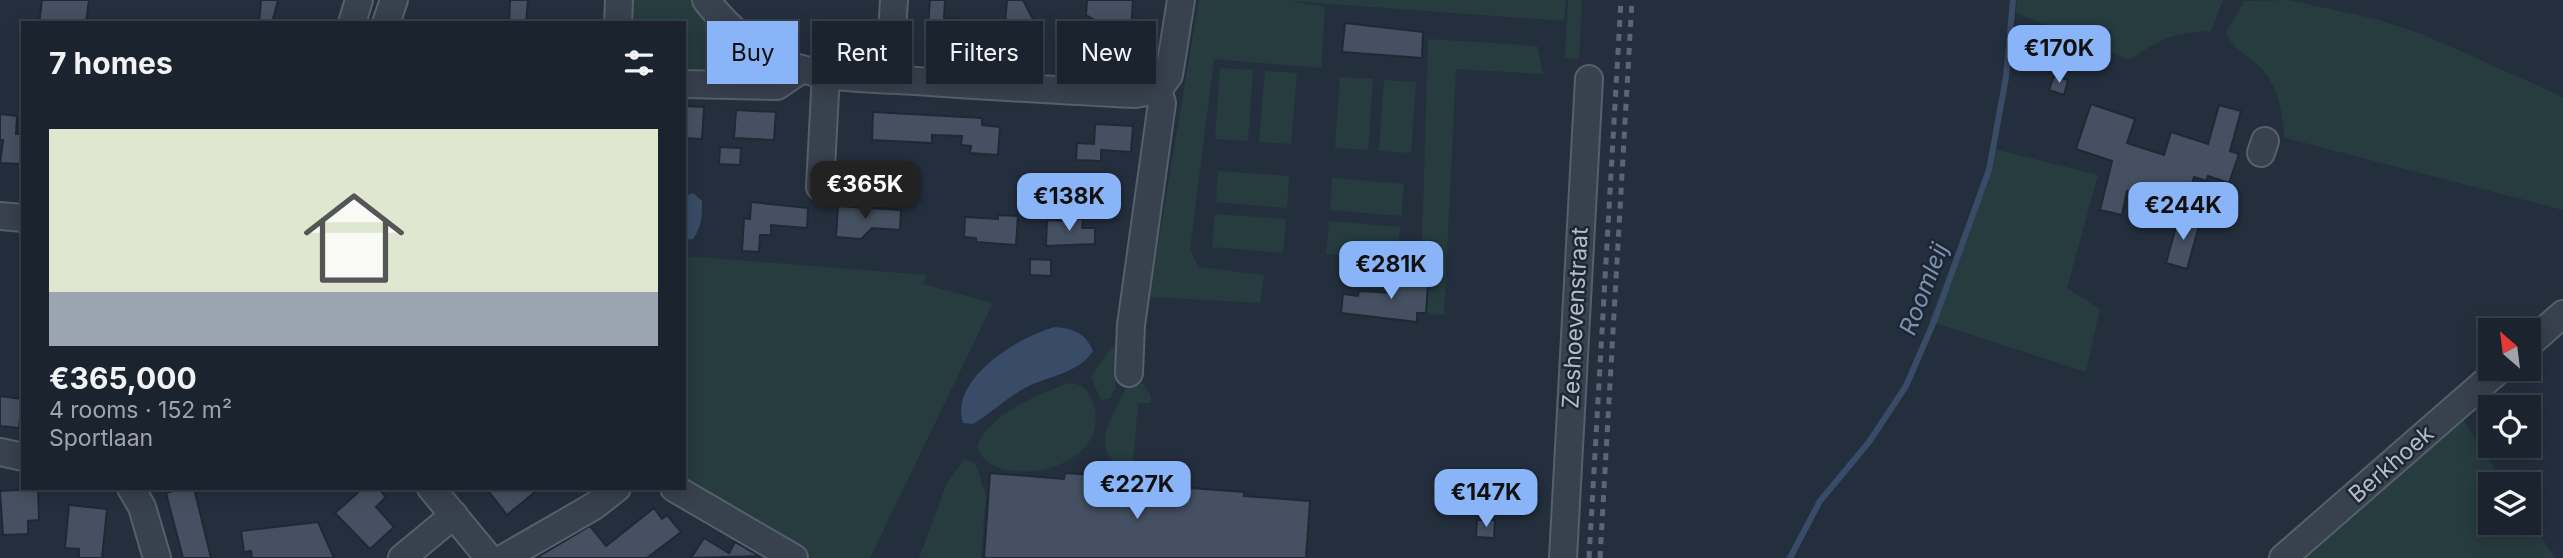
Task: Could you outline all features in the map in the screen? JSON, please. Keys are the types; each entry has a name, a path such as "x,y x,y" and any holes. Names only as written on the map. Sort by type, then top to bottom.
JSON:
{"street":[{"path":"353,21 359,0"},
{"path":"387,21 394,0"},
{"path":"618,21 619,0"},
{"path":"706,0 744,38 774,59 812,70"},
{"path":"893,21 894,0"},
{"path":"912,80 1135,94 1158,90 1169,75 1181,0"},
{"path":"686,84 777,86 812,72"},
{"name":"Zeshoevenstraat","path":"1563,558 1590,79"},
{"path":"815,84 820,187"},
{"path":"1129,373 1131,325 1162,103 1158,90"},
{"path":"2541,333 2563,314"},
{"name":"Berkhoek","path":"2283,558 2485,382"},
{"path":"0,452 21,457"},
{"path":"132,490 142,507 157,558"},
{"path":"433,490 489,558"},
{"path":"504,558 594,506 614,490"},
{"path":"677,490 794,558"},
{"path":"402,558 454,516"}],"green space":[{"path":"628,0 694,0 718,21 707,21 707,74 686,74 686,21 626,21"},
{"path":"1199,0 1566,0 1564,21 1290,1 1325,7 1321,68 1214,59 1190,249 1198,267 1264,275 1260,303 1149,297"},
{"path":"1568,0 1582,0 1579,59 1565,58"},
{"path":"2017,0 2223,0 2211,31 2168,38 2130,60 2016,13"},
{"path":"2288,0 2376,19 2422,34 2563,97 2563,210 2285,138 2281,110 2272,83 2260,67 2232,43 2226,32 2244,1"},
{"path":"1428,39 1537,46 1543,74 1456,69 1444,315 1420,313"},
{"path":"1220,68 1253,70 1248,141 1215,139"},
{"path":"1265,71 1297,73 1291,144 1259,142"},
{"path":"1340,77 1373,79 1368,150 1335,148"},
{"path":"1384,80 1416,82 1411,153 1379,151"},
{"path":"1994,149 2098,175 2067,288 2100,309 2086,372 1929,321 1969,223"},
{"path":"1218,171 1289,176 1287,208 1216,202"},
{"path":"1332,178 1404,184 1401,216 1330,210"},
{"path":"1215,214 1286,219 1283,253 1212,247"},
{"path":"1329,221 1400,227 1397,260 1326,254"},
{"path":"686,256 927,275 923,284 993,303 870,558 811,558 686,486"},
{"path":"1118,344 1120,347 1115,389 1110,398 1101,400 1091,377 1110,349"},
{"path":"1069,383 1086,389 1094,406 1095,429 1085,447 1068,460 1047,469 1024,472 1003,469 986,461 977,446 992,424 1016,407"},
{"path":"1137,383 1143,384 1151,396 1151,403 1138,403 1132,474 1110,456 1105,436 1126,388"},
{"path":"2463,420 2478,443 2478,458 2488,458 2497,472 2478,472 2478,535 2540,535 2555,558 2297,558"},
{"path":"964,459 975,464 986,493 981,558 919,558 947,483"}],"water":[{"path":"693,193 702,201 698,230 693,239 686,240 686,195"},
{"path":"1055,327 1078,333 1086,340 1093,351 1087,359 1072,369 1020,391 973,424 963,423 961,406 977,375 1007,349"}],"building":[{"path":"42,0 89,0 86,21 39,21"},
{"path":"261,0 278,0 273,21 259,21"},
{"path":"510,0 528,0 526,21 509,21"},
{"path":"930,0 945,0 944,18 962,19 962,21 928,21"},
{"path":"1007,0 1023,0 1034,21 1005,21"},
{"path":"1087,0 1133,0 1132,21 1096,21 1086,15"},
{"path":"1345,23 1423,32 1422,58 1342,52"},
{"path":"2054,76 2068,80 2064,95 2049,90"},
{"path":"2091,104 2135,119 2127,143 2164,155 2171,132 2208,144 2219,105 2241,111 2230,151 2239,154 2229,183 2208,176 2206,181 2194,177 2184,209 2127,191 2122,215 2100,210 2112,161 2076,149"},
{"path":"686,106 704,107 702,139 686,138"},
{"path":"736,110 776,112 774,140 734,138"},
{"path":"873,112 982,118 982,125 1000,127 998,155 970,153 971,146 961,145 962,136 932,135 932,143 872,140"},
{"path":"0,114 17,116 16,134 21,134 20,164 0,163 3,140 0,140"},
{"path":"1095,124 1133,126 1131,152 1101,150 1101,161 1076,160 1077,143 1094,144"},
{"path":"720,147 741,148 740,165 719,164"},
{"path":"751,202 808,208 807,228 771,225 771,235 760,235 759,252 742,251 744,218 750,219"},
{"path":"838,206 901,210 900,230 872,228 861,239 836,237"},
{"path":"998,215 1018,216 1016,245 976,242 976,238 964,237 965,217 998,219"},
{"path":"2179,216 2200,222 2187,269 2166,263"},
{"path":"1068,218 1083,219 1082,228 1095,228 1095,244 1046,246 1047,220 1068,221"},
{"path":"1030,259 1051,260 1051,276 1030,275"},
{"path":"1393,275 1420,277 1420,282 1428,283 1426,313 1417,313 1417,322 1341,313 1343,294 1358,296 1359,291 1392,293"},
{"path":"0,396 21,399 19,428 0,426"},
{"path":"990,473 1064,479 1065,473 1110,476 1110,482 1244,492 1244,496 1310,501 1306,558 984,558"},
{"path":"38,490 39,520 28,521 28,534 3,535 0,491"},
{"path":"194,490 211,558 183,558 166,493"},
{"path":"361,490 380,490 386,497 376,507 394,527 370,549 335,513"},
{"path":"488,490 538,490 507,515"},
{"path":"69,505 107,509 102,558 79,558 79,549 65,548"},
{"path":"654,508 662,519 667,515 681,532 647,558 536,558 590,526 606,546"},
{"path":"1477,520 1495,520 1494,538 1476,537"},
{"path":"318,522 334,558 252,558 251,551 244,552 241,531"},
{"path":"704,538 729,553 735,542 759,556 691,558"}],"waterway":[{"name":"Roomleij","path":"1790,558 1820,501 1869,442 1906,386 1935,319 1989,170 2006,77 2013,0"}],"railway":[{"path":"1589,558 1621,0"},
{"path":"1600,558 1632,0"}]}
